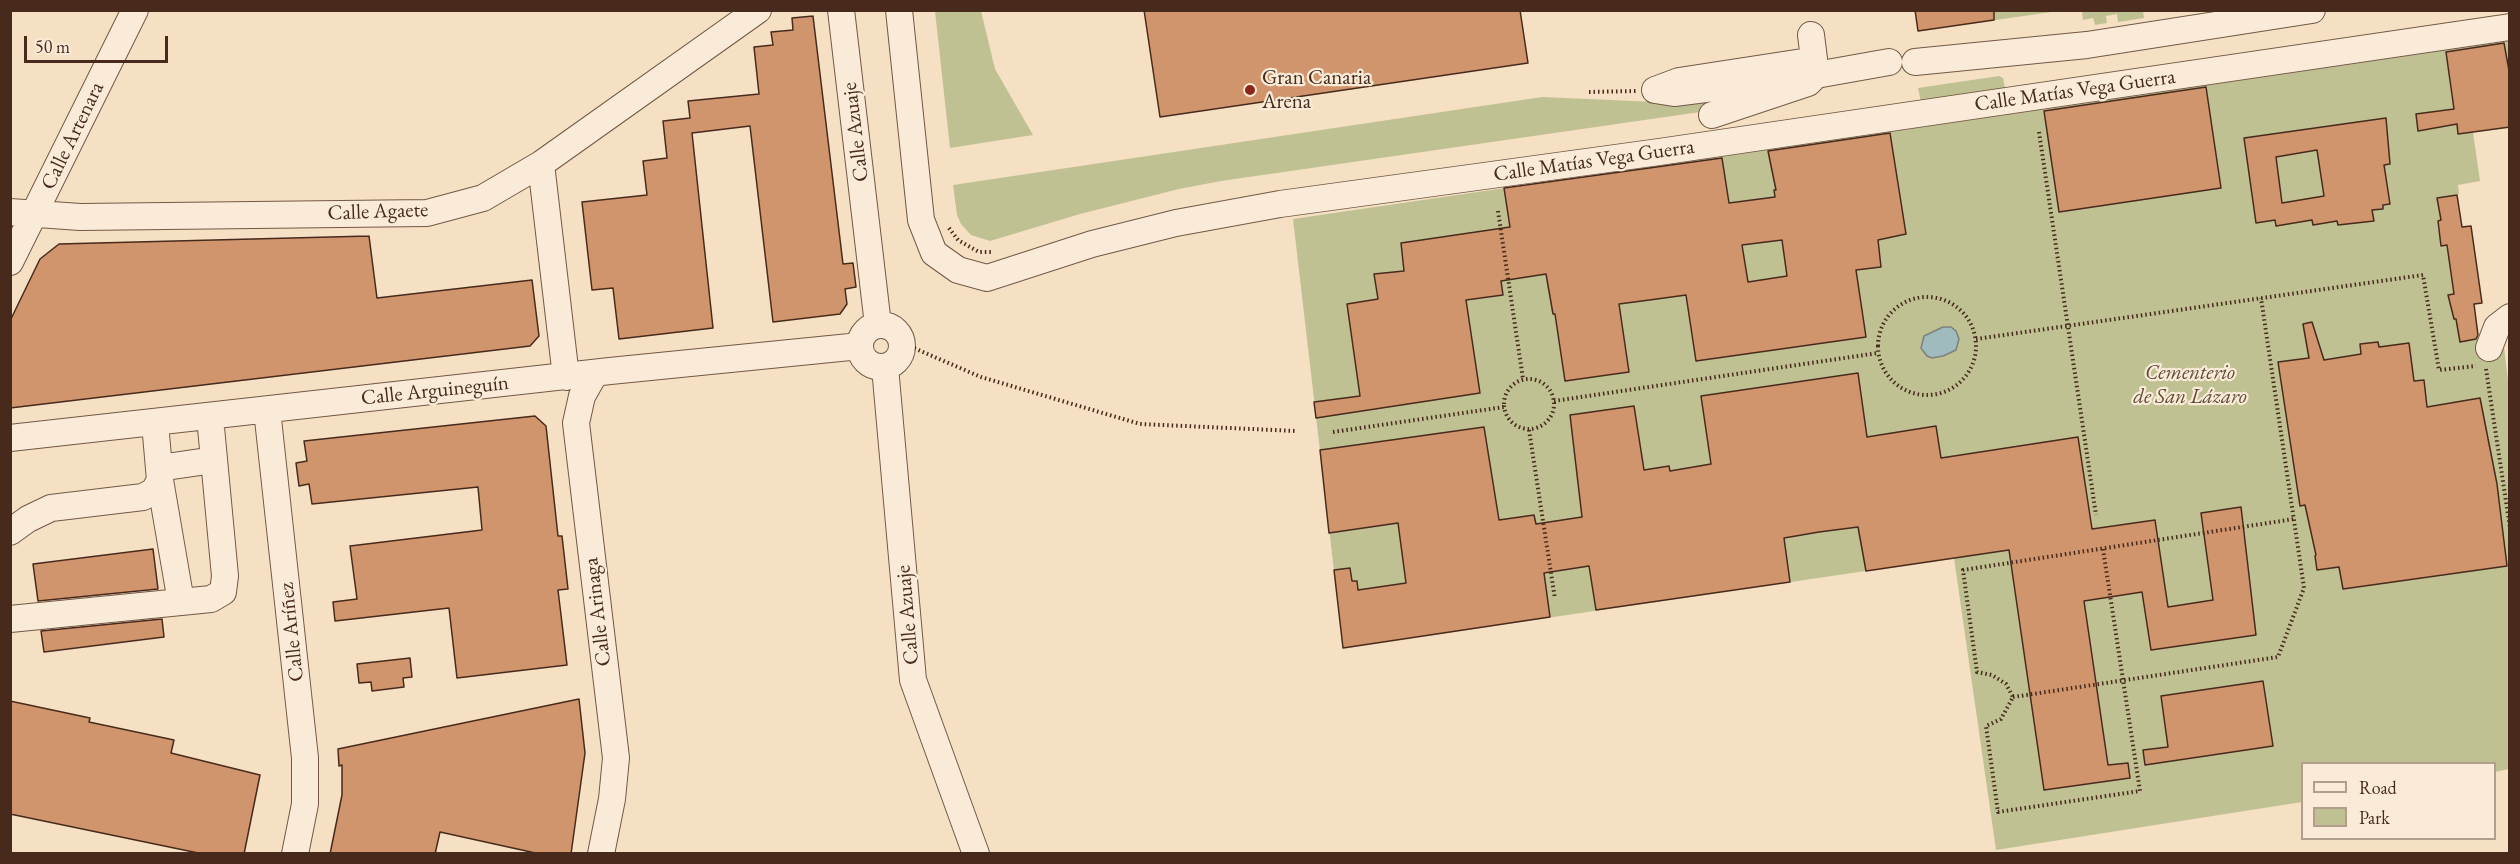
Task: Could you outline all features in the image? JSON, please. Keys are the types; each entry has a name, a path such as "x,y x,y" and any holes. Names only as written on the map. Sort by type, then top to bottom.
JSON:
{"street":[{"name":"Calle Artenara","path":"10,262 22,213 135,10"},
{"name":"Calle Agaete","path":"22,213 80,217 427,213 483,198 541,164 758,10"},
{"name":"Calle Azuaje","path":"841,10 878,325"},
{"name":"Calle Matías Vega Guerra","path":"899,10 921,220 933,253 958,270 987,278 1092,244 1176,223 1280,204 1659,152 2510,27"},
{"path":"1915,62 2088,45 2312,10"},
{"path":"1712,115 1808,83 1812,68 1811,35"},
{"path":"1655,90 1674,93 1812,68 1889,62"},
{"path":"541,164 566,377"},
{"path":"2489,348 2497,327 2510,317"},
{"path":"878,325 885,325 896,331 902,343 900,356 891,365 885,367 871,365 861,354 860,346 863,335 878,325"},
{"name":"Calle Arguineguín","path":"10,438 860,346"},
{"name":"Calle Azuaje","path":"885,367 914,680 976,854"},
{"name":"Calle Arinaga","path":"595,374 582,396 576,423 616,758 612,799 601,854"},
{"name":"Calle Aríñez","path":"267,410 305,758 305,804 295,854"},
{"path":"10,619 211,599 223,592 225,576 210,417"},
{"path":"155,423 159,474 181,602"},
{"path":"159,474 214,460"},
{"path":"10,532 28,519 51,508 143,497 154,491 159,474"}],"path":[{"path":"1588,92 1655,90"},
{"path":"2039,132 2096,515"},
{"path":"1498,211 1523,379"},
{"path":"945,222 958,240 979,252 995,252"},
{"path":"1976,339 2423,275 2439,370 2485,365 2510,528"},
{"path":"1928,296 1945,300 1960,309 1971,322 1976,339 1976,355 1971,369 1961,382 1949,391 1934,395 1918,395 1903,390 1887,374 1878,353 1878,335 1884,319 1896,306 1911,298 1928,296"},
{"path":"2013,697 2278,657 2304,588 2261,298"},
{"path":"902,343 981,377 1140,424 1296,431"},
{"path":"1554,401 1878,353"},
{"path":"1523,379 1540,381 1552,393 1554,401 1551,417 1545,424 1529,430 1515,426 1510,421 1504,407 1506,392 1510,386 1523,379"},
{"path":"1333,432 1504,407"},
{"path":"1529,430 1555,599"},
{"path":"2013,697 2006,684 1992,675 1977,672 1963,570 2294,519"},
{"path":"2013,697 2001,719 1986,726 1998,812 2140,790 2103,549"}],"green space":[{"path":"1915,10 2059,11 1918,31"},
{"path":"935,11 981,11 995,69 1033,135 950,148"},
{"path":"2082,11 2143,11 2144,18 2118,22 2117,14 2106,16 2107,23 2095,25 2093,18 2083,20"},
{"name":"Cementerio de San Lázaro","path":"2509,41 2509,127 2473,132 2480,181 2458,185 2459,194 2457,195 2462,227 2471,226 2482,303 2474,305 2478,337 2482,348 2504,347 2509,389 2509,769 2496,772 2496,762 2301,762 2301,802 1996,850 1954,558 1343,648 1293,219"},
{"path":"1999,76 2003,78 2005,88 1921,102 1918,88"},
{"path":"1777,83 1714,110 1221,181 1080,214 990,241 971,235 961,224 957,215 953,185 1542,97 1656,102"}],"water":[{"path":"1943,327 1951,327 1956,331 1959,339 1956,350 1943,356 1932,358 1927,356 1921,348 1924,336"}],"building":[{"name":"Gran Canaria Arena","path":"1144,10 1520,10 1528,63 1160,117"},
{"path":"1915,10 1994,10 1994,20 1918,31"},
{"path":"813,16 843,264 853,263 856,287 845,289 847,304 840,314 773,322 750,126 692,133 713,328 619,339 613,288 592,290 582,202 647,195 643,161 667,158 663,121 690,118 688,101 759,94 754,47 773,45 771,32 793,30 792,18"},
{"path":"2504,43 2510,76 2510,127 2458,134 2457,124 2418,131 2416,114 2454,109 2446,52"},
{"path":"2206,87 2221,188 2059,212 2044,111"},
{"path":"2386,118 2390,164 2384,165 2390,204 2383,205 2383,209 2372,210 2374,221 2338,225 2337,221 2313,225 2312,220 2276,226 2275,220 2256,223 2244,138","holes":["2317,150 2324,196 2282,203 2276,157"]},
{"path":"1890,133 1906,234 1878,240 1881,267 1856,270 1866,337 1696,361 1686,295 1619,304 1629,372 1565,381 1555,314 1553,314 1546,274 1501,281 1503,295 1466,300 1480,393 1316,418 1314,402 1360,396 1347,304 1378,299 1374,274 1404,271 1401,243 1510,227 1504,188 1722,158 1729,203 1775,197 1774,190 1776,190 1768,151","holes":["1782,240 1787,276 1748,282 1742,245"]},
{"path":"2457,195 2462,227 2471,226 2482,303 2474,304 2478,335 2476,339 2460,342 2456,319 2454,319 2448,295 2454,294 2447,245 2441,246 2438,221 2441,220 2437,198"},
{"path":"369,236 377,298 532,280 539,336 530,346 10,408 10,321 40,259 59,244"},
{"path":"2312,322 2324,360 2361,354 2360,344 2378,342 2379,347 2409,343 2414,381 2424,380 2427,407 2480,398 2497,484 2507,566 2343,589 2339,567 2317,570 2305,505 2300,506 2278,362 2309,358 2303,324"},
{"path":"1858,373 1867,437 1936,426 1941,458 2078,437 2092,529 2155,520 2168,607 2213,600 2201,513 2241,507 2256,635 2151,650 2142,592 2084,601 2108,765 2128,763 2130,778 2044,790 2009,550 1866,571 1858,527 1819,532 1784,538 1790,582 1596,610 1589,566 1544,573 1550,617 1343,648 1334,570 1350,568 1352,581 1357,581 1358,590 1406,583 1398,523 1329,533 1320,450 1484,427 1499,520 1534,515 1536,524 1582,517 1570,415 1634,406 1644,470 1669,466 1670,471 1711,464 1701,396"},
{"path":"535,416 546,426 558,536 562,536 568,589 558,590 567,665 457,678 449,608 335,621 333,602 357,599 350,546 482,530 478,487 312,504 309,484 299,486 296,463 307,461 304,441"},
{"path":"153,549 158,589 38,601 33,564"},
{"path":"162,619 164,637 44,652 41,631"},
{"path":"410,658 412,677 403,678 404,687 372,691 371,682 359,683 357,664"},
{"path":"2263,681 2273,746 2145,765 2143,750 2168,747 2161,696"},
{"path":"579,699 585,753 571,854 540,854 440,832 435,854 330,854 342,795 342,765 339,766 338,749"},
{"path":"10,701 90,718 89,722 174,740 171,753 260,775 244,854 203,854 10,814"}],"place":[{"name":"Gran Canaria Arena","path":"1250,90"}]}
